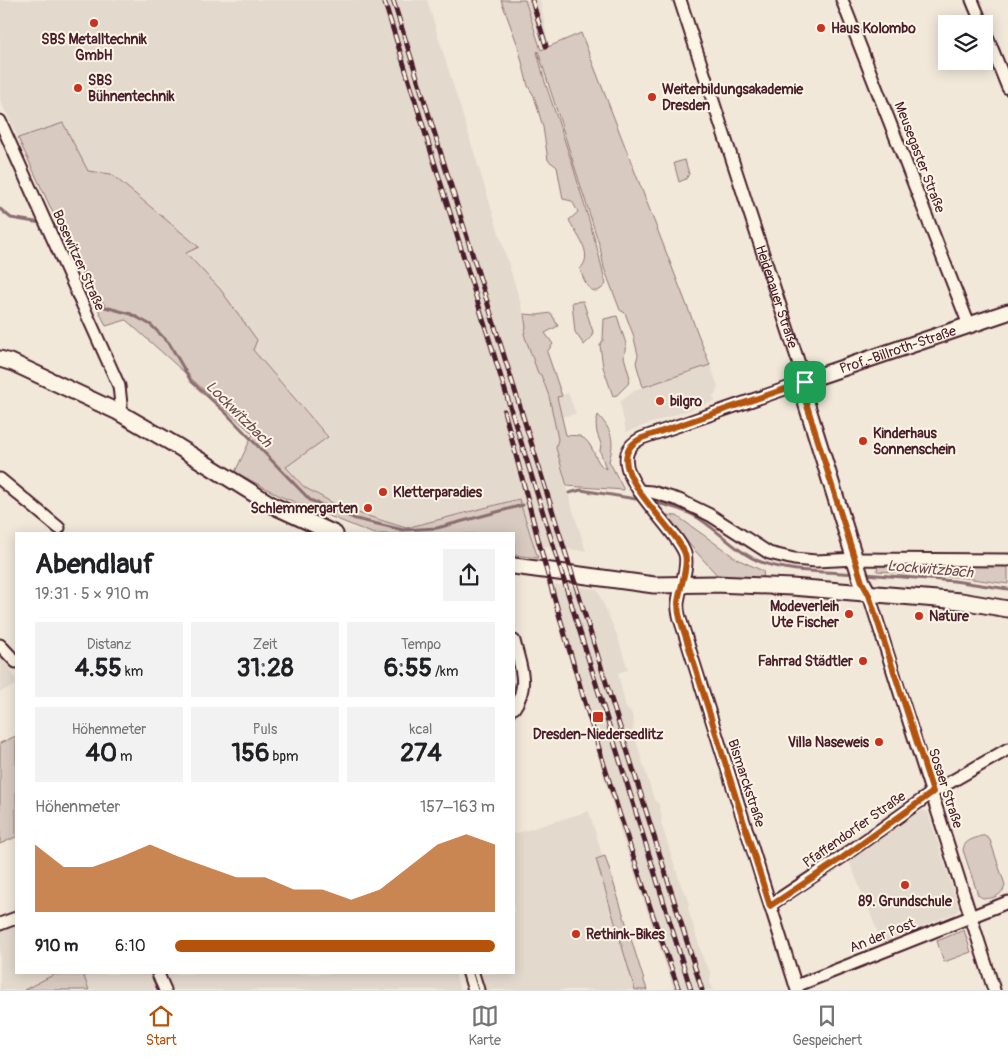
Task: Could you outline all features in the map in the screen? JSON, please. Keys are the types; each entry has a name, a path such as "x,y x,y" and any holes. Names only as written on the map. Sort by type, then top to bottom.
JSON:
{"street":[{"name":"Heidenauer Straße","path":"680,0 805,382 804,396 865,588"},
{"name":"Meusegaster Straße","path":"842,0 969,325"},
{"path":"972,0 978,15"},
{"path":"993,45 1004,64 1008,88"},
{"name":"Bosewitzer Straße","path":"0,121 120,386 121,404 118,412"},
{"name":"Prof.-Billroth-Straße","path":"681,584 686,561 685,554 675,537 640,492 629,474 625,460 626,452 636,441 813,378 1008,312"},
{"path":"0,359 118,412 178,446 272,505 331,532"},
{"path":"0,479 58,528"},
{"path":"640,492 652,492 679,500 710,515 769,552 794,559 856,563 1008,560"},
{"path":"515,566 654,585 715,584 865,588 1008,608"},
{"name":"Bismarckstraße","path":"681,584 678,604 681,622 796,988"},
{"name":"Sosaer Straße","path":"865,588 933,792 994,990"},
{"path":"0,645 15,661"},
{"path":"515,645 523,679 521,698 515,707"},
{"name":"Pfaffendorfer Straße","path":"770,906 842,858 933,792 1008,749"},
{"name":"An der Post","path":"796,988 1008,902"},
{"path":"0,924 15,918"},
{"path":"158,974 165,990"},
{"path":"471,974 476,990"}],"shaded area":[{"path":"0,0 427,0 524,314 526,327 549,396 558,439 556,448 586,551 536,546 519,499 406,528 342,508 304,487 286,467 328,436 253,350 220,289 186,253 199,247 111,174 88,172 63,123 18,138 0,100"},
{"path":"501,0 525,0 541,50 581,33 710,365 643,387 636,363 638,355 633,334 625,313 620,310 604,268 600,247 538,51 545,82 572,163 606,284 597,291 589,288 580,269 586,257 585,251 580,238 569,220 578,212 572,201 563,199 557,167 548,160 543,127 534,96 528,86 518,46"},
{"path":"525,0 540,0 549,46 544,48"},
{"path":"63,123 88,171 111,174 199,247 186,253 220,289 257,340 253,350 328,437 286,467 304,487 342,508 406,528 519,499 538,558 515,555 515,532 369,532 282,497 235,472 253,434 126,320 106,326 18,138"},
{"path":"685,160 689,174 686,179 679,182 674,163"},
{"path":"583,301 593,332 591,338 584,345 575,332 572,302"},
{"path":"551,313 558,326 545,333 553,344 547,352 562,396 557,397 566,435 579,436 588,442 599,462 606,469 597,433 598,415 611,436 612,447 609,461 624,490 567,486 556,448 558,439 549,396 541,375 538,373 524,334 526,327 524,314"},
{"path":"617,316 626,344 624,357 630,378 628,384 617,395 613,396 603,367 600,345 603,340 604,319"},
{"path":"710,365 718,386 716,394 713,395 715,401 626,432 620,402 637,389"},
{"path":"568,393 576,414 562,417 557,397"},
{"path":"667,515 677,516 737,559 763,571 764,580 717,575 690,545"},
{"path":"1008,564 1008,584 958,577 877,571 878,565 972,566"},
{"path":"547,584 597,589 617,635 628,670 618,673 626,708 631,712 634,723 633,731 654,799 659,804 662,816 661,823 682,888 687,895 688,909 704,961 711,973 710,982 713,990 674,990 621,834"},
{"path":"0,657 9,666 15,678 15,685 0,692"},
{"path":"15,736 15,837 0,844 0,743"},
{"name":"89. Grundschule","path":"922,810 928,812 959,909 957,912 882,943 849,861"},
{"path":"589,811 643,990 484,990 479,974 515,974 515,834"},
{"path":"985,836 990,840 1005,885 998,895 990,898 978,895 963,850 967,842"},
{"path":"605,856 647,990 635,990 596,859"},
{"path":"15,918 15,974 455,974 460,990 0,990 0,924"},
{"path":"964,930 971,952 944,962 937,941"},
{"path":"55,974 83,974 89,990 24,990"}],"waterway":[{"name":"Lockwitzbach","path":"0,209 11,218 41,223"},
{"name":"Lockwitzbach","path":"50,224 56,225 67,235 88,286 105,307 131,314 151,325 169,343 191,381 226,413 310,500 356,519 403,530 437,528 523,505"},
{"name":"Lockwitzbach","path":"569,493 581,490 642,500"},
{"name":"Lockwitzbach","path":"653,502 693,515 710,526 743,553 761,562 796,570 856,574"},
{"name":"Lockwitzbach","path":"864,574 954,581 1008,589"}],"tram line":[{"path":"473,974 478,990"}],"railway":[{"path":"384,0 691,990"},
{"path":"393,0 702,990"},
{"path":"532,0 546,46"},
{"path":"504,411 550,583 595,737 679,990"}],"place":[{"name":"SBS Metalltechnik GmbH","path":"94,23"},
{"name":"Haus Kolombo","path":"821,28"},
{"name":"SBS Bühnentechnik","path":"78,88"},
{"name":"Weiterbildungsakademie Dresden","path":"652,97"},
{"name":"bilgro","path":"660,401"},
{"name":"Kinderhaus Sonnenschein","path":"863,441"},
{"name":"Kletterparadies","path":"383,492"},
{"name":"Schlemmergarten","path":"368,508"},
{"name":"Modeverleih Ute Fischer","path":"849,614"},
{"name":"Nature","path":"919,616"},
{"name":"Fahrrad Städtler","path":"863,661"},
{"name":"Dresden-Niedersedlitz","path":"598,717"},
{"name":"Villa Naseweis","path":"879,742"},
{"name":"89. Grundschule","path":"905,885"},
{"name":"Rethink-Bikes","path":"576,934"}],"route":[{"path":"805,382 804,396 862,582 869,595 933,792 842,858 770,906 681,622 678,604 686,561 685,554 675,537 639,491 629,474 625,460 626,452 630,446 642,438 805,382"}]}
